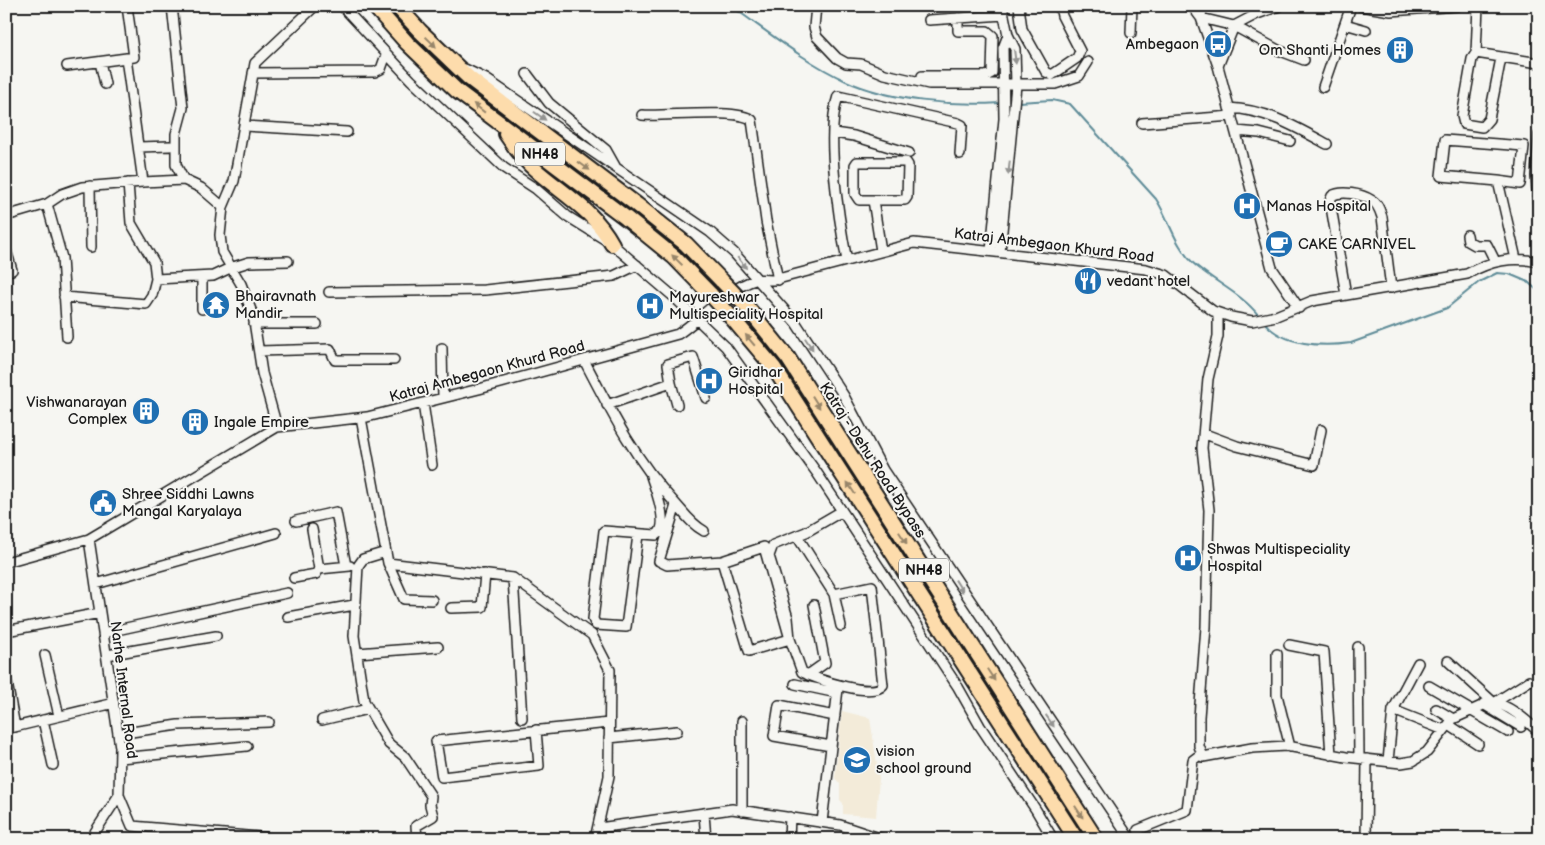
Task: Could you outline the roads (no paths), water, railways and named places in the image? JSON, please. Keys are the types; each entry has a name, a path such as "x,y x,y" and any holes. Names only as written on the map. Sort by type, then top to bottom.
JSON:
{"highway":[{"name":"NH48","path":"374,6 407,43 458,91 674,257 732,318 774,368 1076,839"},
{"name":"NH48","path":"398,6 454,64"},
{"name":"Katraj - Dehu Road Bypass","path":"454,64 469,78 686,244 746,306 788,358 1096,839"},
{"path":"498,123 518,151 537,171 581,206 605,231 612,244"}],"street":[{"path":"68,66 134,57 126,6"},
{"path":"172,6 183,108 176,134 176,165 184,180"},
{"path":"6,562 89,539 277,427 254,324 241,284 222,252 220,235 223,207 234,181 255,63 315,6"},
{"path":"342,6 386,55 504,168 536,189 567,216 612,244 698,321 735,360 794,439 842,511 958,688 980,726 1036,810 1052,839"},
{"path":"816,6 814,27 817,37 837,58 846,63 861,64 885,74 929,84 1004,89 1055,84 1072,80 1079,76 1088,62"},
{"path":"987,6 990,16"},
{"path":"1019,6 1022,29 1046,72 1052,75 1077,58 1080,52 1062,16 1060,6"},
{"path":"1131,33 1132,6"},
{"path":"1192,6 1201,18 1218,66 1272,268 1299,308"},
{"path":"1201,18 1202,6"},
{"path":"1218,66 1234,26 1257,14 1279,6"},
{"path":"1323,87 1351,6"},
{"path":"1360,6 1391,11 1457,6"},
{"path":"1478,6 1476,54 1472,60 1462,116 1464,124 1482,127 1489,119 1501,58"},
{"path":"929,20 990,16 1003,10 1008,35 1015,49 1016,88 1014,119 995,251"},
{"path":"922,76 986,76 992,73 993,36 987,32 958,31 958,18"},
{"path":"1201,18 1234,26 1278,50 1304,60"},
{"path":"1345,24 1366,30"},
{"path":"995,251 1004,119 1003,48 1008,35"},
{"path":"1476,54 1539,63"},
{"path":"253,73 375,72 381,69 386,55"},
{"path":"126,58 144,182"},
{"path":"100,62 105,84"},
{"path":"454,64 486,79 578,144 710,232 734,253 756,280 772,294 796,323 844,396 883,470 1130,839"},
{"path":"527,74 549,103 606,150 615,167"},
{"path":"847,261 837,197 834,108 838,96 958,123 962,125 960,154"},
{"path":"1142,123 1250,109 1283,120 1326,144"},
{"path":"642,115 730,115 748,117 752,120 766,221 778,280"},
{"path":"245,126 347,132"},
{"path":"1236,131 1259,133 1290,141"},
{"path":"834,133 854,136 909,153"},
{"path":"1539,135 1536,176 1539,219"},
{"path":"1445,140 1524,146 1520,184 1498,181 1441,176 1445,140"},
{"path":"139,147 170,146"},
{"path":"857,162 906,162 908,165 907,197 905,200 873,200 856,198 855,165 857,162"},
{"path":"6,216 46,204 71,190 90,186 184,180 202,188 223,207"},
{"path":"1498,181 1516,259"},
{"path":"64,297 146,304 152,296 156,279 154,262 131,223 128,183"},
{"path":"90,186 91,247"},
{"path":"1346,296 1330,201 1336,193 1345,193 1372,200 1378,207 1382,217 1392,288"},
{"path":"873,200 881,251"},
{"path":"46,204 59,245 67,336"},
{"path":"1467,235 1468,241 1475,245 1487,245 1495,261"},
{"name":"Katraj Ambegaon Khurd Road","path":"277,427 361,418 443,398 678,334 698,321 736,289 756,280 778,280 914,242 1146,269 1166,275 1202,304 1218,313 1252,321 1276,316 1312,302 1467,274 1484,264 1495,261 1516,259 1539,262"},
{"path":"6,250 12,270 6,271"},
{"path":"156,279 213,276 249,262 288,261"},
{"path":"329,292 485,290 614,276 637,265"},
{"path":"202,277 202,309"},
{"path":"1218,313 1218,336 1208,379 1205,434 1202,448 1209,510 1206,628 1199,717 1199,746 1202,757 1252,748 1290,747 1331,755 1401,763 1422,758 1449,724 1470,710 1483,704 1494,703 1529,681"},
{"path":"254,324 317,324"},
{"path":"442,348 443,398"},
{"path":"259,351 330,349 335,360 394,360"},
{"path":"677,405 668,364 693,357 706,398"},
{"path":"584,360 624,436 651,476 696,527 704,531"},
{"path":"607,405 671,383"},
{"path":"423,403 432,466"},
{"path":"361,418 388,563 404,600 432,600"},
{"path":"1205,434 1237,446 1314,465 1321,430"},
{"path":"638,534 626,627 596,625 593,619 603,534 608,530 656,535 662,528 663,517 651,476"},
{"path":"676,505 659,561 667,565 722,561 764,547 790,639 802,672 860,690 875,691 883,685 874,589 868,585 834,594"},
{"path":"790,639 788,618 775,579 769,550 773,546 797,536 842,511"},
{"path":"296,520 336,512 346,566"},
{"path":"312,529 318,570"},
{"path":"96,584 276,533"},
{"path":"797,536 834,594 841,626"},
{"name":"Narhe Internal Road","path":"89,539 118,734 120,795"},
{"path":"386,552 363,559 358,566 354,605 356,653 364,701 368,709 389,744 405,757 431,796 430,805 433,816 416,826 417,839"},
{"path":"722,561 749,651 790,639"},
{"path":"388,563 513,578 592,636 610,670 609,776 599,828 595,839"},
{"path":"294,578 316,574 318,570 358,566"},
{"path":"451,608 482,607 485,574"},
{"path":"513,578 522,718"},
{"path":"103,633 286,593"},
{"path":"288,617 354,605"},
{"path":"808,675 825,663 814,605"},
{"path":"6,631 100,613"},
{"path":"107,655 216,636"},
{"path":"1289,645 1324,652 1331,755"},
{"path":"356,653 438,646"},
{"path":"1358,647 1366,839"},
{"path":"1277,654 1277,695 1290,747"},
{"path":"45,655 59,716"},
{"path":"1448,661 1494,703 1537,727"},
{"path":"1388,761 1393,710 1418,663"},
{"path":"6,677 10,728 114,703"},
{"path":"795,684 838,691 822,822"},
{"path":"1430,686 1508,732"},
{"path":"1483,704 1521,727"},
{"path":"831,746 774,736 779,705 835,716"},
{"path":"1436,708 1449,724 1478,744"},
{"path":"322,720 368,709"},
{"path":"1393,710 1449,724"},
{"path":"43,720 53,765"},
{"path":"742,721 742,811"},
{"path":"118,734 178,725 269,722"},
{"path":"536,730 539,766 442,777 436,741 536,730 610,724"},
{"path":"609,738 677,731"},
{"path":"120,758 247,746"},
{"path":"1138,830 1187,810 1193,760 1201,754"},
{"path":"120,795 132,826 226,836 283,839"},
{"path":"94,839 95,832 120,795"},
{"path":"599,828 732,809 840,825 882,839"},
{"path":"704,814 706,839"},
{"path":"789,839 790,817"}],"waterway":[{"path":"731,6 816,65 863,88 922,101 963,104 1000,103"},
{"path":"1018,102 1052,100 1070,104 1156,199 1181,249 1193,263 1236,294 1259,316"},
{"path":"1264,322 1282,336 1304,343 1328,345 1351,343 1447,308 1479,282 1497,273 1509,274 1528,282 1539,292"}],"place":[{"name":"Ambegaon","path":"1218,44"},
{"name":"Om Shanti Homes","path":"1400,50"},
{"name":"Manas Hospital","path":"1247,206"},
{"name":"CAKE CARNIVEL","path":"1279,244"},
{"name":"vedant hotel","path":"1088,281"},
{"name":"Bhairavnath Mandir","path":"216,305"},
{"name":"Mayureshwar Multispeciality Hospital","path":"650,306"},
{"name":"Giridhar Hospital","path":"709,381"},
{"name":"Vishwanarayan Complex","path":"146,411"},
{"name":"Ingale Empire","path":"195,422"},
{"name":"Shree Siddhi Lawns Mangal Karyalaya","path":"103,503"},
{"name":"Shwas Multispeciality Hospital","path":"1188,558"},
{"name":"vision school ground","path":"857,760"}]}
